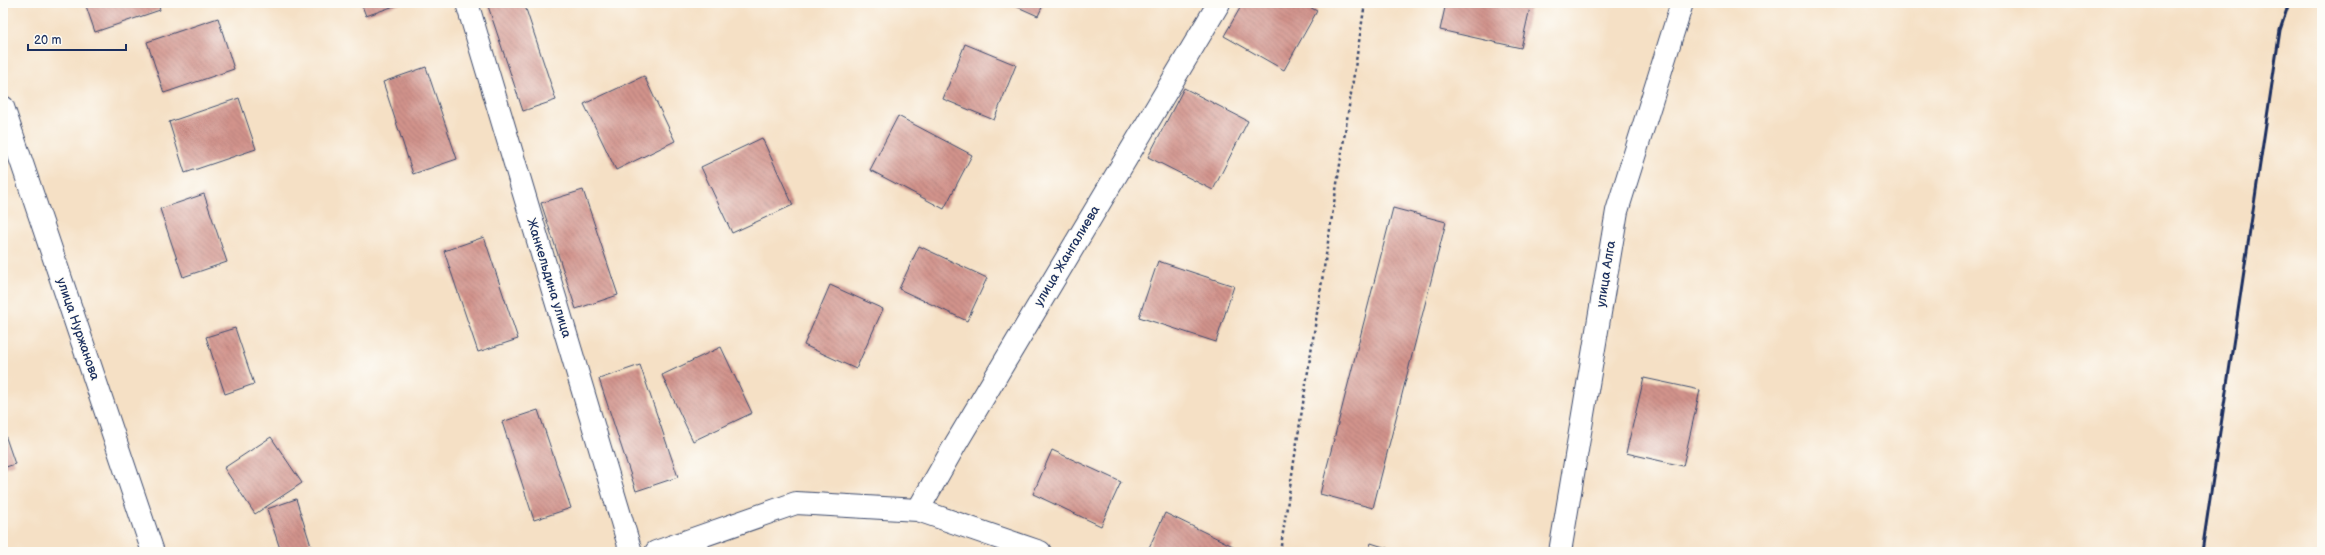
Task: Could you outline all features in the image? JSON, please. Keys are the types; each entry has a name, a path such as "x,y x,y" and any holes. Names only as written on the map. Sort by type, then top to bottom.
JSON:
{"street":[{"name":"Жанкельдина улица","path":"467,3 631,552"},
{"name":"улица Жангалиева","path":"918,510 955,445 1219,3"},
{"name":"улица Алга","path":"1560,552 1617,211 1682,3"},
{"name":"улица Нуржанова","path":"3,107 152,552"},
{"path":"656,552 796,503 918,510 1008,546 1040,552"}],"path":[{"path":"1280,552 1365,3"}],"building":[{"path":"85,3 158,3 160,10 95,32"},
{"path":"361,3 403,3 366,16"},
{"path":"487,3 524,3 556,100 523,111"},
{"path":"1009,3 1044,3 1038,16"},
{"path":"1243,3 1302,3 1317,11 1284,70 1224,36"},
{"path":"1446,3 1531,3 1521,48 1440,30"},
{"path":"218,18 234,69 164,93 147,42"},
{"path":"965,44 1016,65 994,120 943,99"},
{"path":"426,67 457,159 413,174 383,82"},
{"path":"644,76 675,141 616,170 584,104"},
{"path":"1184,88 1248,121 1213,190 1148,157"},
{"path":"239,98 256,149 185,173 169,122"},
{"path":"898,116 972,155 944,209 870,170"},
{"path":"762,138 793,205 732,233 701,167"},
{"path":"583,190 618,295 576,309 541,203"},
{"path":"204,194 227,262 183,277 160,209"},
{"path":"1393,208 1446,222 1373,508 1320,494"},
{"path":"484,237 518,339 478,352 444,251"},
{"path":"919,246 987,278 967,321 899,289"},
{"path":"1158,261 1234,286 1216,342 1139,317"},
{"path":"830,285 883,309 856,369 804,345"},
{"path":"235,328 254,384 225,394 206,337"},
{"path":"721,347 752,413 693,441 662,375"},
{"path":"640,365 678,477 636,491 599,379"},
{"path":"1644,378 1700,390 1683,466 1626,453"},
{"path":"538,410 571,508 534,520 502,422"},
{"path":"3,429 15,464 3,468"},
{"path":"271,437 302,483 255,514 224,468"},
{"path":"1052,450 1121,482 1101,526 1033,494"},
{"path":"296,499 313,552 281,552 267,509"},
{"path":"1165,513 1233,546 1230,552 1147,552"},
{"path":"1371,543 1399,552 1368,552"}],"railway":[{"path":"2202,552 2280,30 2289,3"}]}
